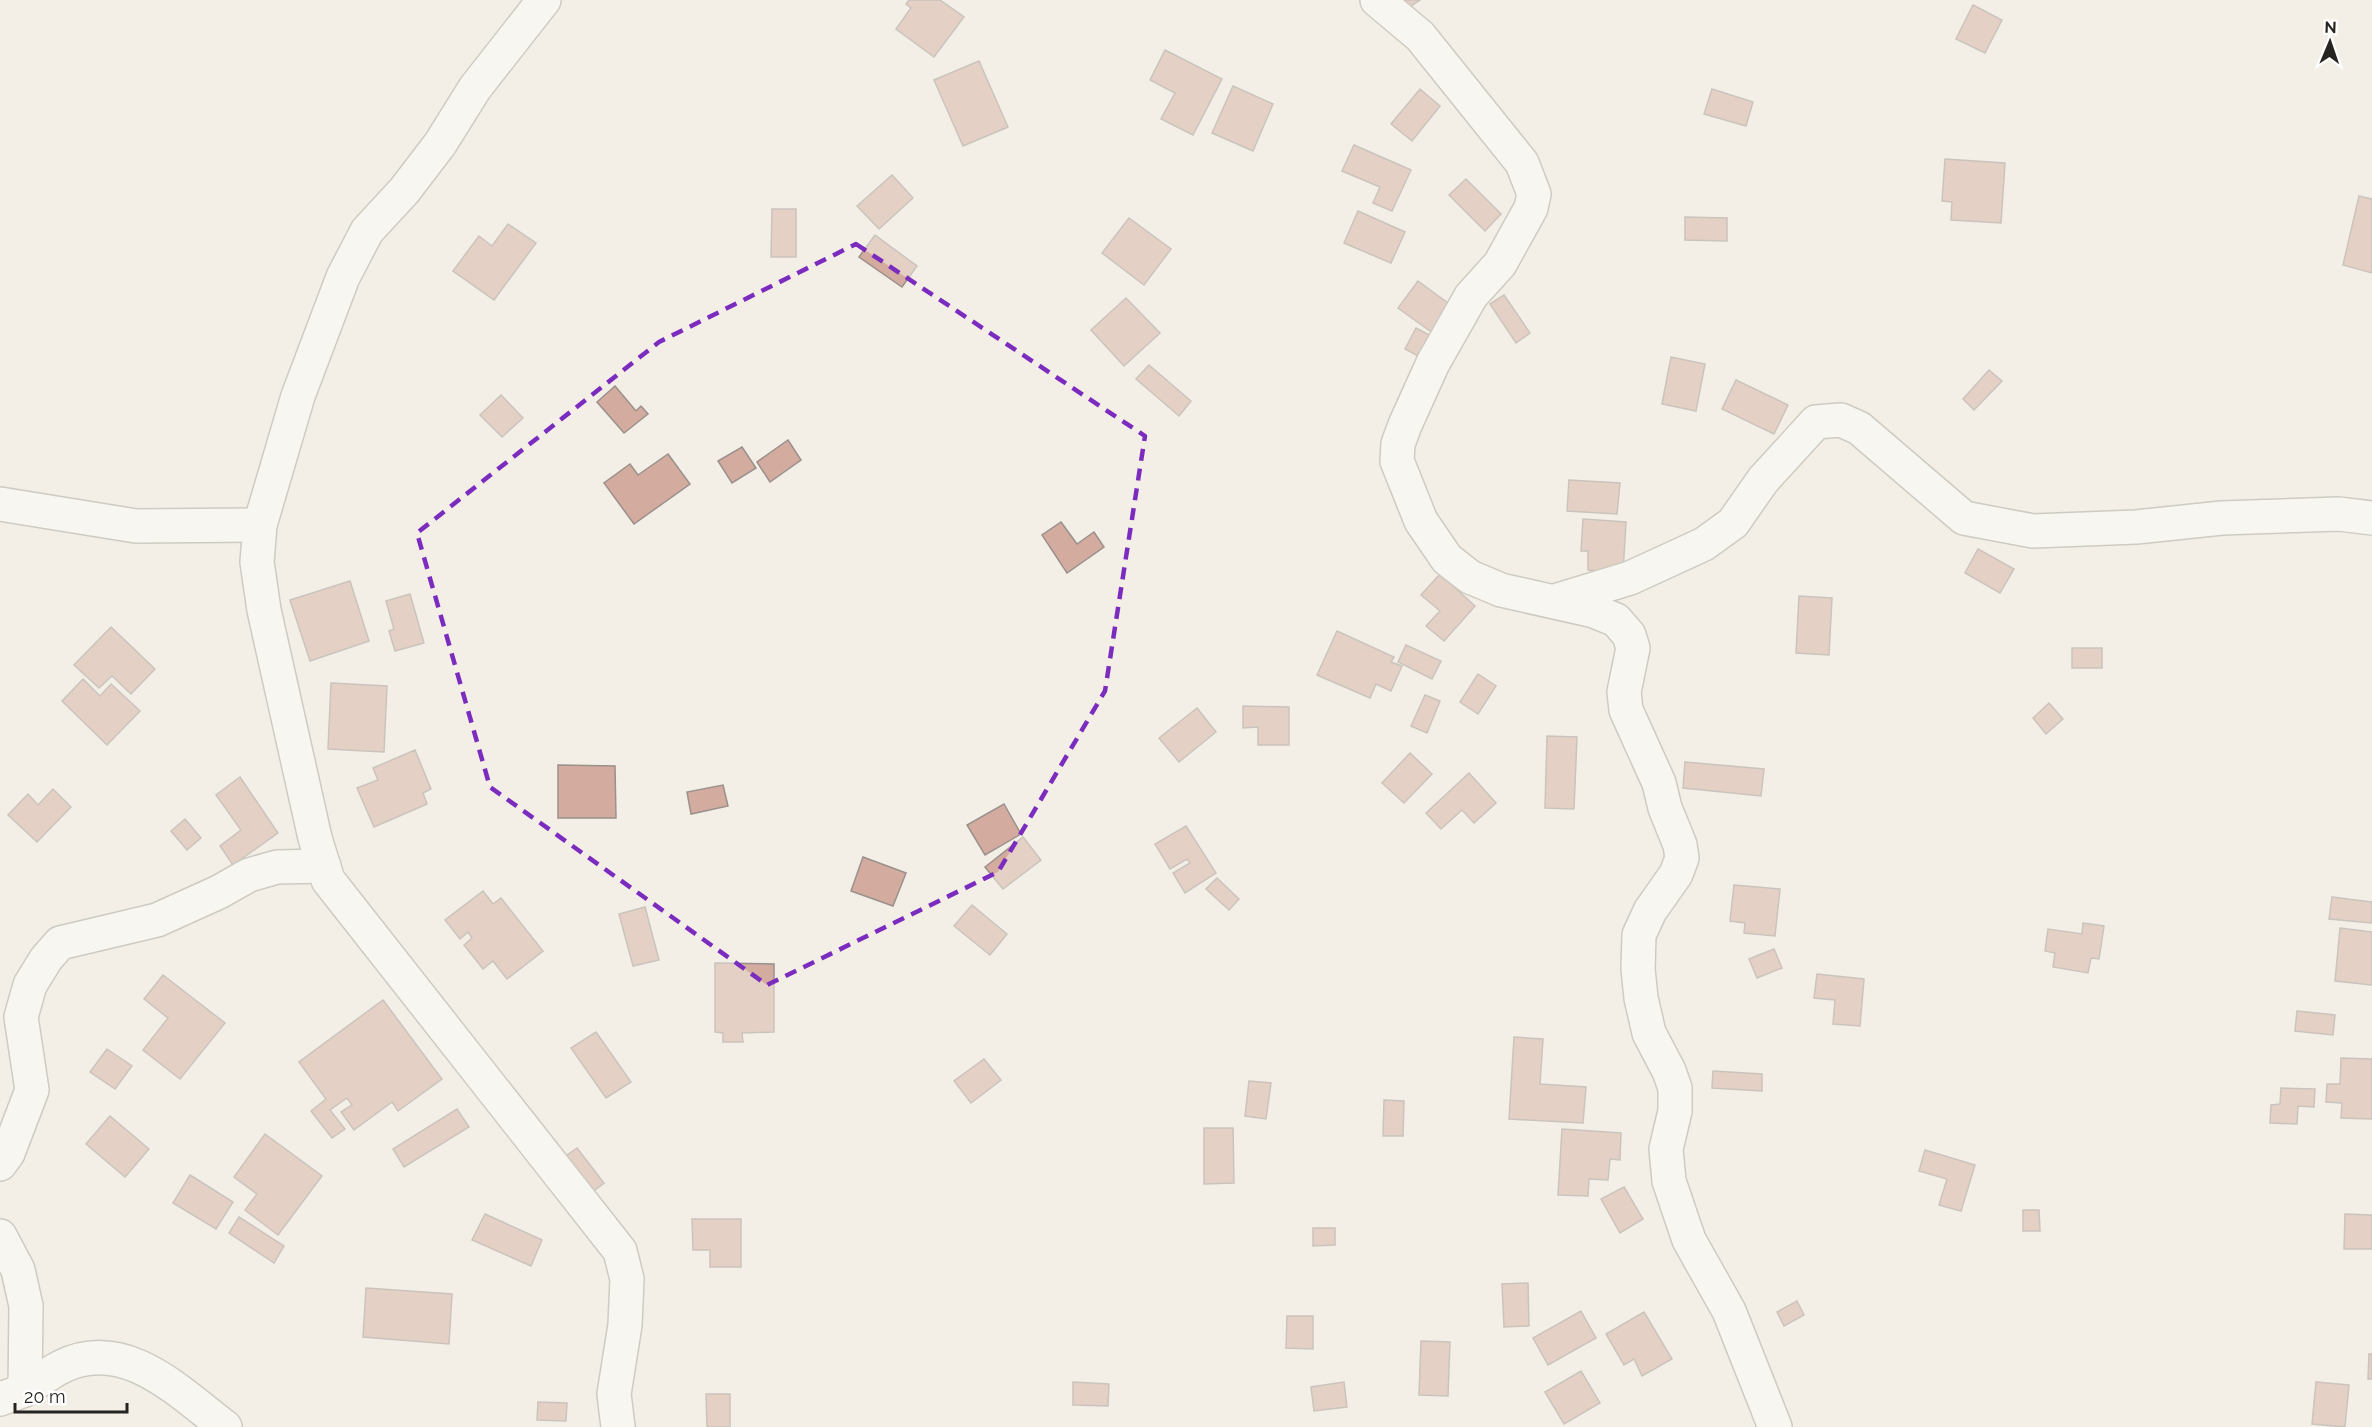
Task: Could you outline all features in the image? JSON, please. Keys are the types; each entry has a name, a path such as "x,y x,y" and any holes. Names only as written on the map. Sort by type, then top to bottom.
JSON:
{"street":[{"path":"544,0 475,88 440,144 411,182 367,231 343,277 297,396 260,525 257,562 264,610 315,838 328,880 620,1251 627,1279 625,1325 614,1394 618,1427"},
{"path":"1377,0 1420,36 1522,164 1534,194 1531,208 1500,264 1472,296 1433,363 1398,444 1397,461 1421,521 1447,559 1470,577 1501,590 1594,611 1616,620 1629,635 1633,648 1624,692 1626,710 1659,783 1665,808 1680,845 1682,858 1676,874 1650,910 1639,935 1639,979 1649,1033 1670,1071 1675,1088 1675,1111 1665,1149 1670,1181 1689,1240 1729,1311 1775,1427"},
{"path":"1555,601 1630,578 1704,544 1733,523 1763,480 1816,422 1841,420 1859,428 1964,518 2033,531 2136,527 2222,518 2339,514 2372,518"},
{"path":"0,504 136,526 260,525"},
{"path":"0,1164 8,1153 32,1090 21,1017 30,985 46,959 60,943 157,920 219,892 249,875 277,867 324,866"},
{"path":"0,1236 18,1270 26,1306 12,1395"},
{"path":"12,1395 63,1366 102,1356 132,1363 163,1379 225,1427"}],"highlighted area":[{"path":"856,244 1145,436 1105,691 998,872 767,985 490,787 417,533 659,342"}],"building":[{"path":"909,0 940,0 964,17 934,57 896,29 911,8 906,4"},
{"path":"1393,0 1420,0 1402,12"},
{"path":"1973,5 2002,20 1985,53 1956,39"},
{"path":"1165,50 1222,79 1193,135 1161,119 1175,93 1150,80"},
{"path":"979,61 1008,127 963,146 934,80"},
{"path":"1233,86 1273,104 1253,151 1212,133"},
{"path":"1420,89 1440,106 1412,141 1391,124"},
{"path":"1712,89 1753,102 1746,126 1704,114"},
{"path":"1354,145 1411,170 1392,211 1373,203 1380,187 1342,171"},
{"path":"1945,159 2005,163 2001,223 1951,220 1952,202 1942,201"},
{"path":"892,175 913,198 879,229 857,206"},
{"path":"1466,179 1501,214 1485,231 1449,195"},
{"path":"2359,196 2372,199 2372,273 2343,265"},
{"path":"772,209 796,209 796,257 771,257"},
{"path":"1358,211 1405,232 1391,263 1344,243"},
{"path":"1685,217 1727,218 1727,241 1685,240"},
{"path":"1129,218 1171,249 1144,285 1102,253"},
{"path":"508,224 536,243 494,300 453,271 479,236 492,246"},
{"path":"875,235 917,266 902,287 859,257"},
{"path":"1418,281 1456,309 1437,336 1398,308"},
{"path":"1504,295 1530,333 1516,343 1490,304"},
{"path":"1126,298 1160,333 1124,366 1091,330"},
{"path":"1416,328 1431,336 1420,357 1405,349"},
{"path":"1671,357 1705,364 1696,411 1662,404"},
{"path":"1149,365 1191,401 1179,416 1136,379"},
{"path":"1989,370 2002,381 1974,410 1963,399"},
{"path":"1736,380 1788,405 1774,434 1722,409"},
{"path":"615,386 636,411 641,406 648,414 624,433 597,402"},
{"path":"501,395 523,418 502,437 480,415"},
{"path":"788,440 801,460 770,482 757,462"},
{"path":"742,447 756,468 732,483 718,461"},
{"path":"668,454 690,484 634,524 604,483 630,464 638,475"},
{"path":"1569,480 1620,483 1617,514 1567,511"},
{"path":"1583,519 1626,522 1623,573 1588,570 1588,551 1581,551"},
{"path":"1061,522 1077,544 1094,532 1104,547 1067,573 1042,535"},
{"path":"1978,549 2014,569 2000,593 1965,573"},
{"path":"1440,574 1475,606 1444,641 1426,626 1440,611 1421,595"},
{"path":"350,581 369,641 310,661 290,600"},
{"path":"410,594 424,643 395,651 389,631 394,629 386,601"},
{"path":"1799,596 1832,598 1829,655 1796,653"},
{"path":"111,627 155,669 131,694 112,676 99,688 74,665"},
{"path":"1337,631 1394,657 1391,662 1402,666 1391,691 1376,684 1370,698 1317,675"},
{"path":"1406,645 1441,661 1432,679 1398,662"},
{"path":"2072,648 2102,648 2102,668 2072,668"},
{"path":"1478,674 1496,686 1478,714 1460,702"},
{"path":"83,679 100,696 111,684 140,711 107,745 62,701"},
{"path":"331,683 387,686 384,752 328,749"},
{"path":"1425,695 1440,701 1427,733 1411,726"},
{"path":"2049,703 2063,719 2046,734 2033,718"},
{"path":"1243,706 1289,707 1289,745 1258,745 1258,727 1243,728"},
{"path":"1197,708 1216,732 1179,762 1159,738"},
{"path":"1547,736 1577,737 1574,809 1545,808"},
{"path":"415,750 431,789 423,793 427,804 374,827 357,788 378,780 373,768"},
{"path":"1410,753 1432,774 1404,803 1382,783"},
{"path":"1685,762 1764,769 1761,796 1683,788"},
{"path":"558,765 615,766 616,818 558,818"},
{"path":"1469,773 1496,803 1474,823 1462,810 1441,829 1426,813"},
{"path":"240,777 278,833 233,865 220,846 241,830 216,795"},
{"path":"723,785 728,806 691,814 687,792"},
{"path":"53,789 71,807 37,842 8,815 28,794 38,805"},
{"path":"1004,804 1021,834 985,855 967,825"},
{"path":"185,819 201,838 187,850 171,831"},
{"path":"1186,826 1216,873 1185,893 1173,873 1190,863 1187,859 1170,869 1155,844"},
{"path":"1023,837 1041,860 1003,889 985,867"},
{"path":"863,857 906,873 893,906 851,891"},
{"path":"1217,878 1239,899 1229,910 1206,889"},
{"path":"1734,885 1780,889 1775,936 1744,933 1745,923 1730,921"},
{"path":"483,891 493,904 501,898 543,951 507,979 493,961 483,969 464,945 472,938 468,932 460,939 445,920"},
{"path":"2332,897 2372,902 2372,923 2329,919"},
{"path":"972,905 1007,934 990,955 954,926"},
{"path":"645,907 659,960 633,966 619,914"},
{"path":"2083,923 2104,926 2099,959 2091,958 2088,973 2053,967 2055,953 2045,951 2048,929 2082,934"},
{"path":"2340,928 2372,932 2372,985 2335,981"},
{"path":"1774,949 1782,968 1757,978 1749,959"},
{"path":"715,963 774,964 774,1032 742,1033 743,1042 723,1042 723,1033 715,1032"},
{"path":"1817,974 1864,979 1860,1026 1833,1024 1835,1000 1814,998"},
{"path":"163,975 225,1023 180,1079 143,1050 168,1018 144,999"},
{"path":"383,1000 442,1079 398,1111 392,1102 354,1130 341,1112 352,1105 347,1098 330,1110 345,1129 332,1138 311,1111 326,1099 299,1062"},
{"path":"2297,1011 2335,1015 2333,1035 2295,1031"},
{"path":"596,1032 631,1082 606,1098 571,1048"},
{"path":"1514,1037 1543,1039 1540,1084 1586,1087 1583,1123 1509,1119"},
{"path":"107,1049 132,1066 115,1089 90,1072"},
{"path":"2341,1058 2372,1059 2372,1119 2341,1118 2342,1103 2326,1102 2327,1084 2340,1084"},
{"path":"984,1059 1001,1080 971,1103 954,1081"},
{"path":"1713,1071 1762,1074 1762,1091 1712,1088"},
{"path":"1249,1081 1271,1083 1266,1119 1245,1116"},
{"path":"2281,1088 2315,1089 2314,1107 2298,1106 2297,1124 2270,1123 2271,1105 2280,1104"},
{"path":"1384,1100 1404,1101 1403,1136 1383,1136"},
{"path":"457,1109 469,1127 404,1167 393,1149"},
{"path":"110,1116 149,1149 125,1177 86,1144"},
{"path":"1204,1128 1233,1128 1234,1183 1204,1184"},
{"path":"1562,1129 1621,1133 1620,1160 1610,1159 1608,1180 1589,1179 1588,1196 1558,1195"},
{"path":"265,1134 322,1176 278,1235 245,1210 257,1194 234,1177"},
{"path":"577,1148 604,1183 590,1194 563,1158"},
{"path":"1925,1150 1975,1165 1961,1211 1939,1205 1947,1179 1919,1171"},
{"path":"190,1175 233,1202 216,1229 173,1203"},
{"path":"1624,1187 1643,1219 1620,1233 1601,1199"},
{"path":"2023,1210 2039,1210 2040,1231 2023,1231"},
{"path":"485,1214 542,1240 531,1266 472,1240"},
{"path":"2345,1214 2372,1215 2372,1249 2344,1249"},
{"path":"239,1217 284,1246 274,1263 229,1233"},
{"path":"692,1219 741,1219 741,1267 710,1267 710,1250 693,1250"},
{"path":"1313,1228 1335,1228 1335,1245 1313,1246"},
{"path":"1528,1283 1529,1326 1504,1327 1502,1284"},
{"path":"366,1288 452,1294 449,1344 363,1337"},
{"path":"1797,1301 1804,1315 1784,1326 1777,1312"},
{"path":"1581,1311 1596,1338 1548,1365 1533,1338"},
{"path":"1644,1312 1672,1359 1642,1376 1634,1359 1624,1365 1606,1334"},
{"path":"1287,1316 1313,1316 1313,1349 1286,1348"},
{"path":"1421,1341 1450,1342 1448,1396 1419,1395"},
{"path":"2369,1354 2372,1354 2372,1379 2368,1379"},
{"path":"1581,1371 1600,1403 1564,1424 1545,1392"},
{"path":"1073,1382 1109,1384 1108,1406 1073,1405"},
{"path":"1344,1382 1347,1407 1314,1411 1311,1387"},
{"path":"2316,1382 2349,1385 2345,1427 2312,1424"},
{"path":"706,1394 730,1394 730,1427 707,1427"},
{"path":"538,1402 567,1403 566,1421 537,1420"}]}
